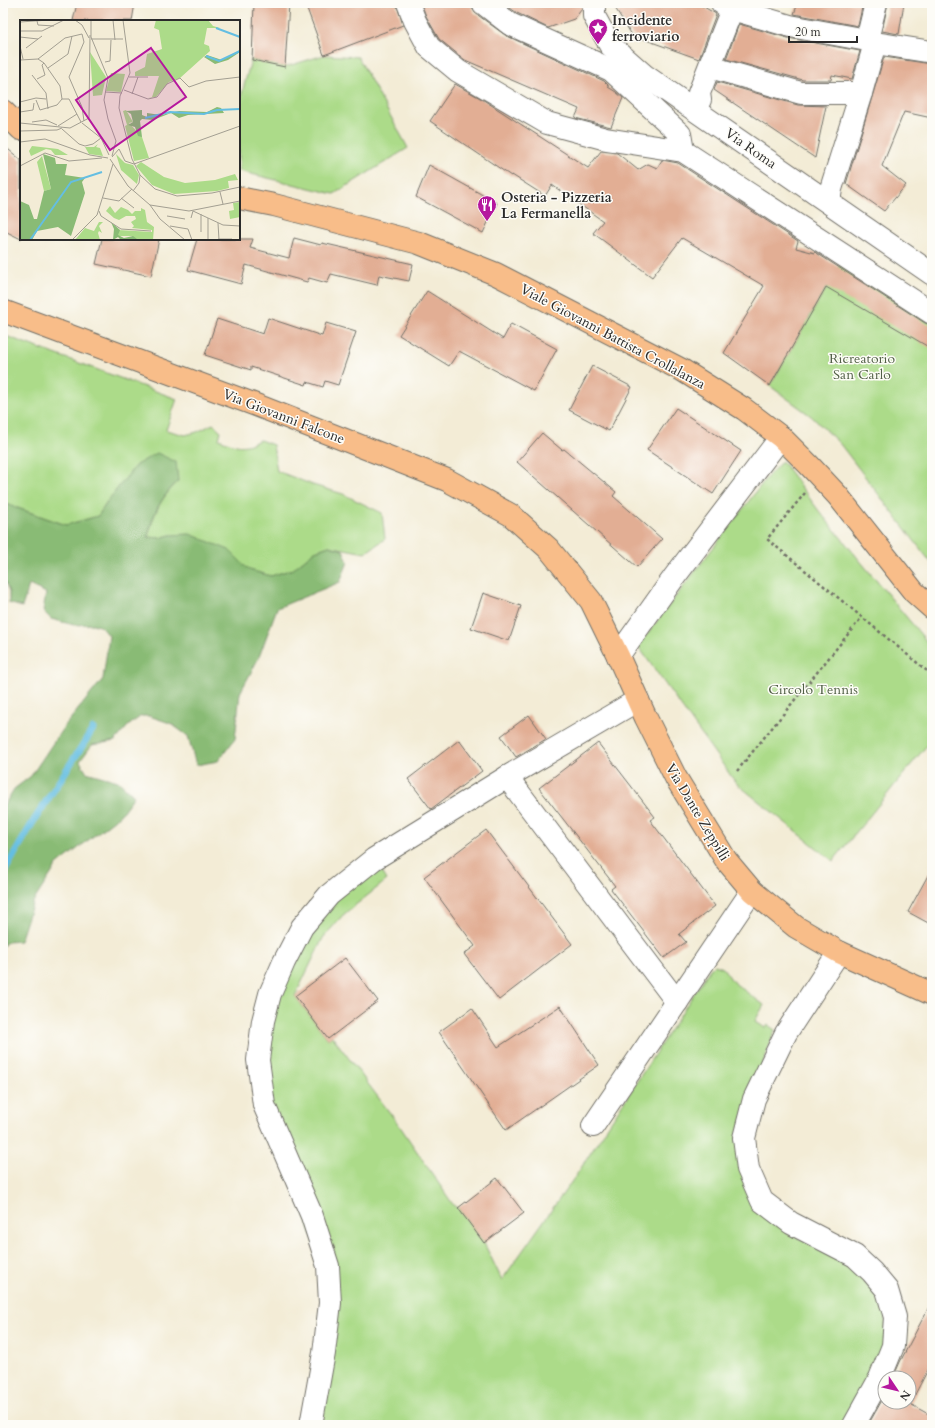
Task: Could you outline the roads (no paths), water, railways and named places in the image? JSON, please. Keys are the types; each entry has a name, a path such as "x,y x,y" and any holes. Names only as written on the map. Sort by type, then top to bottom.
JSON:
{"main road":[{"path":"3,111 20,128"},
{"name":"Viale Giovanni Battista Crollalanza","path":"240,198 274,205 419,243 496,274 682,370 744,409 781,437 838,496 914,592 932,608"},
{"name":"Via Giovanni Falcone","path":"3,311 256,405 447,480 511,515 549,549"},
{"name":"Via Dante Zeppilli","path":"549,549 591,600 676,778 726,860 752,891 796,927 839,952 932,994"}],"street":[{"path":"408,3 415,21 429,47 458,71 546,123 606,139 683,151 932,313"},
{"path":"483,3 510,24 611,70 680,134 683,151"},
{"name":"Via Roma","path":"594,3 594,16 610,45 644,75 932,274"},
{"path":"829,202 831,189 862,92 876,3"},
{"path":"694,109 700,100 699,93 710,67 727,6 790,26 932,52"},
{"path":"710,67 801,93 862,92"},
{"path":"618,656 675,576 781,437"},
{"path":"311,1425 324,1353 330,1303 328,1266 312,1216 264,1105 258,1060 263,1021 270,994 284,962 302,927 329,894 374,859 508,776 638,700"},
{"path":"508,776 677,1002"},
{"path":"593,1126 752,891"},
{"path":"839,952 786,1033 754,1099 744,1138 748,1170 762,1201 791,1223 854,1256 872,1272 887,1290 895,1317 893,1346 880,1378 854,1425"}],"waterway":[{"path":"3,874 33,822 93,729"}],"place":[{"name":"Incidente ferroviario","path":"598,45"},
{"name":"Osteria - Pizzeria La Fermanella","path":"487,222"}],"park label":[{"name":"Ricreatorio San Carlo","path":"862,366"},
{"name":"Circolo Tennis","path":"813,689"}]}
